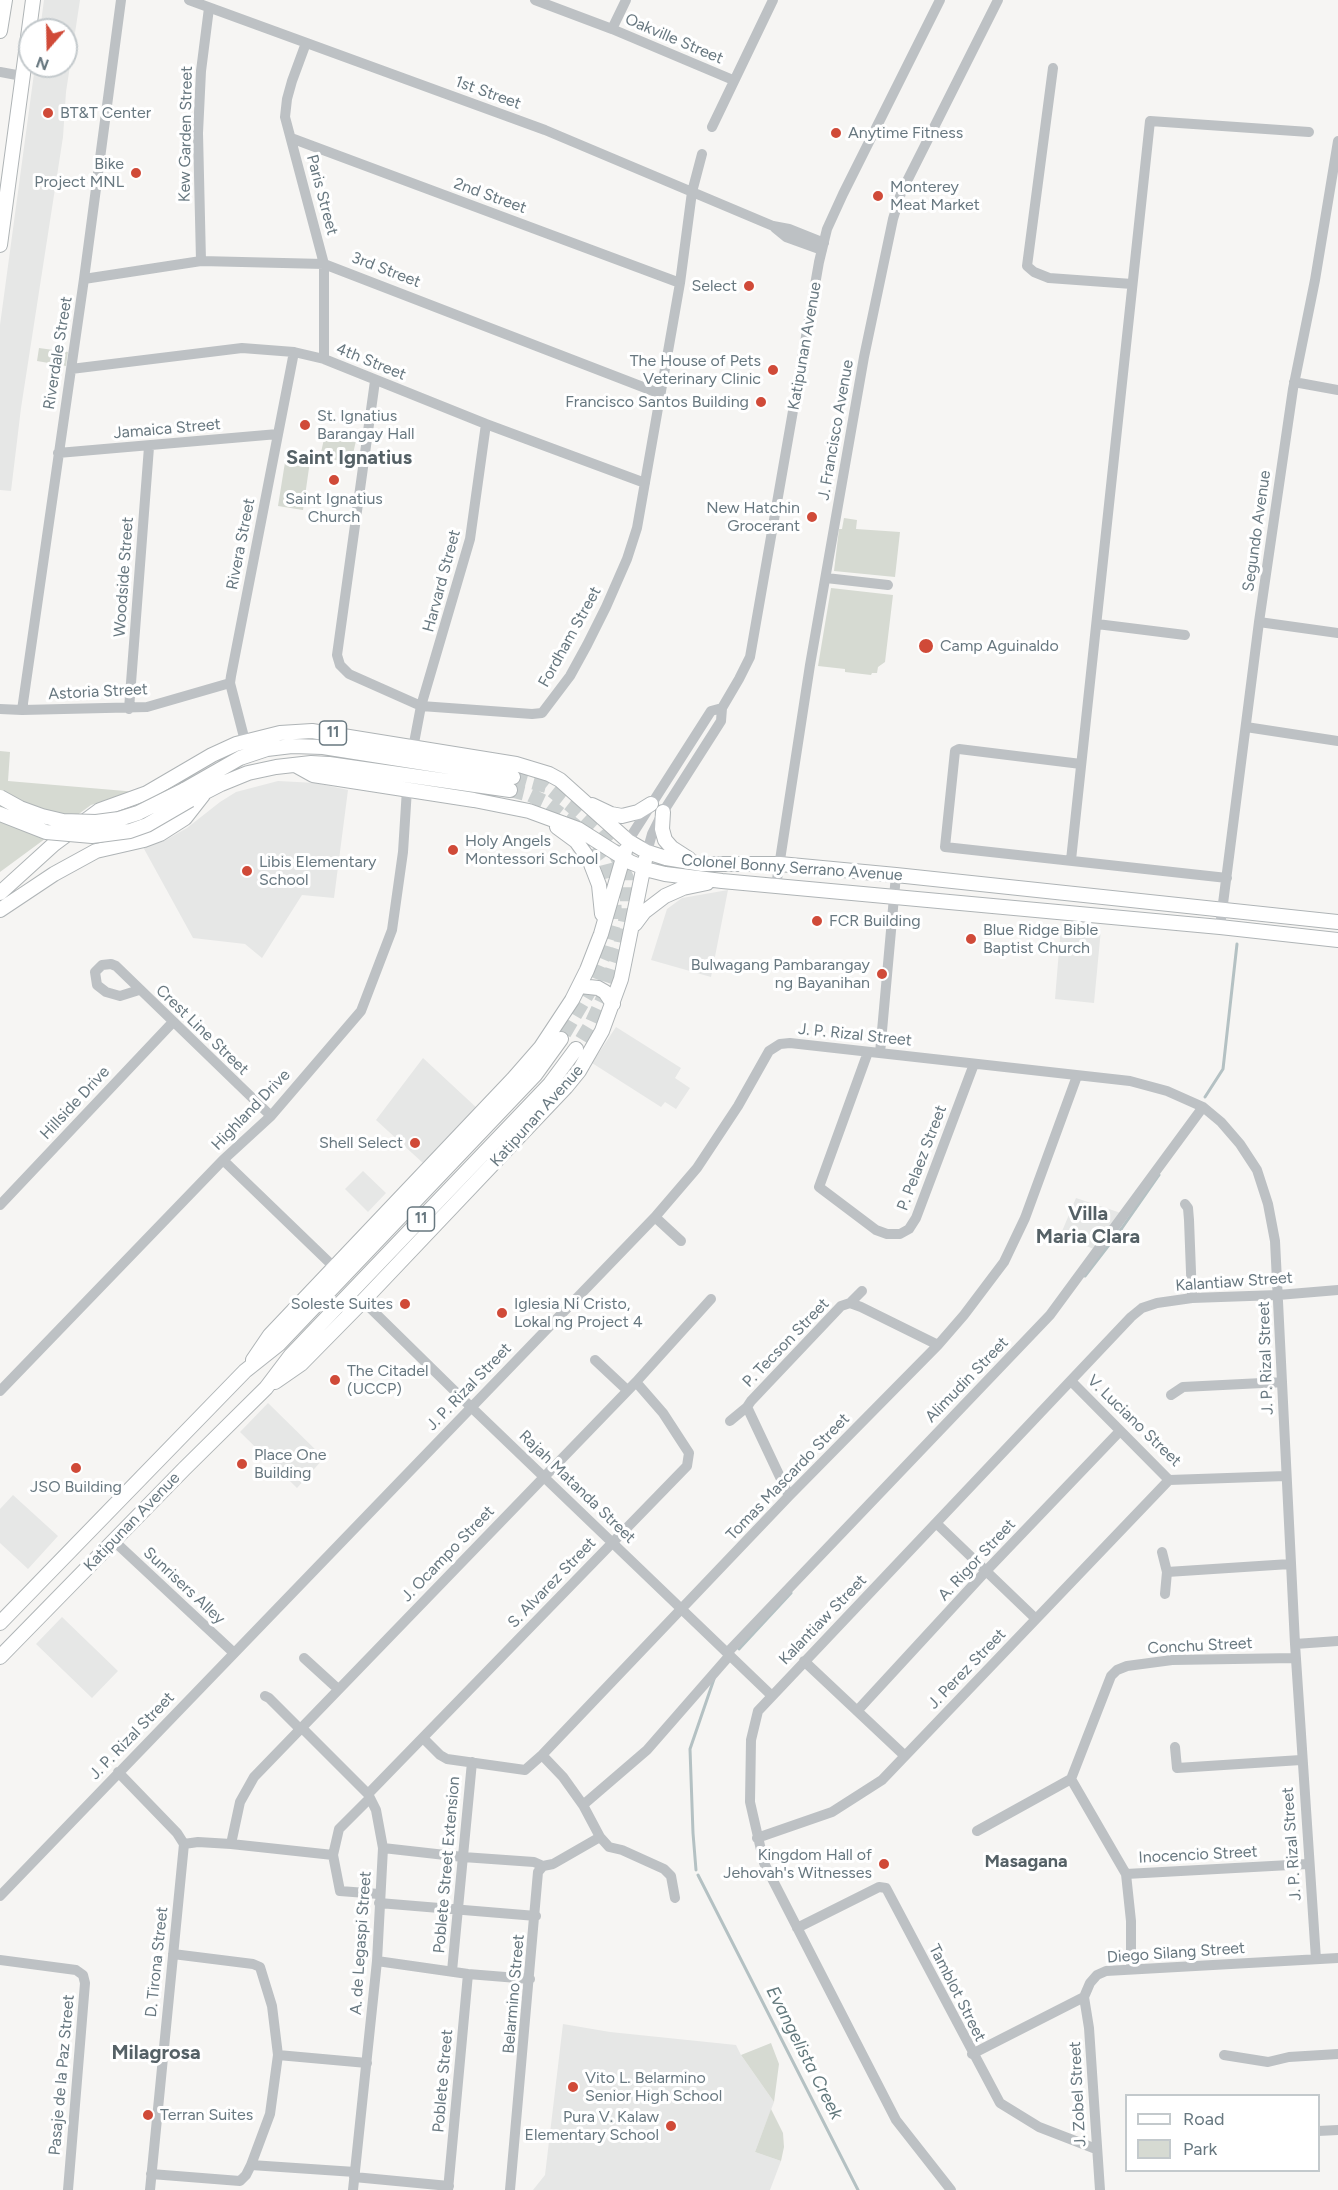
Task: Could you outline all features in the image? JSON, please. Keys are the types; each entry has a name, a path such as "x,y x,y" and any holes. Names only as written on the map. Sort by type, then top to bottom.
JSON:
{"main road":[{"path":"0,31 4,0"},
{"path":"30,18 33,0"},
{"path":"0,245 22,78"},
{"name":"Colonel Bonny Serrano Avenue","path":"0,893 54,844 100,810 147,793 212,754 245,741 286,732 322,732 526,766 549,774 560,780 628,842 647,852 666,858 696,863 780,864 896,875 1338,922"},
{"name":"11","path":"0,797 42,816 63,821 96,822 119,819 187,795 204,793 248,773 295,765 329,764 512,784 323,747 291,746 267,749 240,758 187,795 147,825 130,831 92,836 46,832 0,814"},
{"name":"Colonel Bonny Serrano Avenue","path":"295,765 313,775 496,803 529,811 578,829 622,858 665,874 1338,940"},
{"name":"11","path":"0,910 54,874 96,851 160,834 185,818 204,793"},
{"path":"579,799 622,816 638,812 651,804"},
{"path":"529,811 570,836 589,858 602,896 601,934"},
{"path":"663,812 662,829 665,840 672,848 696,863"},
{"name":"Katipunan Avenue","path":"245,1371 270,1335 530,1061 546,1040 580,986 586,972 601,934 628,842"},
{"path":"0,881 54,844"},
{"name":"Katipunan Avenue","path":"266,1388 302,1364 566,1087 593,1048 620,984 647,852"},
{"path":"633,929 644,912 668,895 695,885 720,881"},
{"path":"586,972 599,982 609,985 620,984"},
{"path":"580,986 598,988 605,992 613,1004"},
{"name":"Katipunan Avenue","path":"0,1623 245,1371 279,1344 535,1075 561,1039"},
{"name":"Katipunan Avenue","path":"0,1657 266,1388 291,1355 550,1084 576,1049"}],"street":[{"name":"Riverdale Street","path":"22,710 84,279 121,0"},
{"name":"1st Street","path":"189,0 545,130 773,226 789,229 823,247"},
{"name":"Oakville Street","path":"535,0 612,29 733,80"},
{"path":"612,29 626,0"},
{"path":"712,127 773,0"},
{"name":"Katipunan Avenue","path":"647,852 652,834 663,812 722,721 722,708 746,667 753,647 827,229 940,0"},
{"name":"J. Francisco Avenue","path":"776,886 800,725 864,357 893,219 905,186 998,0"},
{"name":"Kew Garden Street","path":"201,261 198,134 201,71 209,8"},
{"name":"Paris Street","path":"306,43 287,99 285,117 324,264 324,359"},
{"path":"1053,68 1027,266 1034,272 1049,278 1132,284"},
{"path":"0,72 18,75"},
{"path":"1071,860 1150,121 1310,132"},
{"name":"2nd Street","path":"291,138 680,283"},
{"name":"Segundo Avenue","path":"1220,927 1258,622 1294,382 1315,280 1338,141"},
{"name":"Fordham Street","path":"375,381 337,655 339,665 349,674 421,706 532,714 542,712 570,676 606,607 627,559 637,528 680,283 692,192 702,154"},
{"name":"3rd Street","path":"84,279 201,261 324,264 661,394"},
{"name":"4th Street","path":"71,369 242,348 294,352 324,359 486,424 645,483"},
{"name":"Rivera Street","path":"245,741 230,683 294,352"},
{"path":"1294,382 1338,390"},
{"name":"Harvard Street","path":"414,743 421,706 470,539 486,424"},
{"name":"Jamaica Street","path":"58,453 149,447 278,434"},
{"name":"Woodside Street","path":"129,709 149,447"},
{"path":"826,578 888,585"},
{"path":"1258,622 1338,633"},
{"path":"1097,624 1185,635"},
{"name":"Astoria Street","path":"0,709 147,707 230,683"},
{"name":"Katipunan Avenue","path":"628,842 711,711 722,708"},
{"path":"1246,727 1338,741"},
{"path":"1081,764 959,749 955,751 952,758 945,847 1227,878"},
{"name":"Highland Drive","path":"0,1390 224,1160 271,1116 362,1011 392,930 401,870 407,789"},
{"path":"880,1053 896,875"},
{"name":"Crest Line Street","path":"139,990 271,1116"},
{"name":"Hillside Drive","path":"0,1205 173,1022"},
{"name":"J. P. Rizal Street","path":"0,1896 655,1217 697,1168 738,1106 769,1051 780,1044 790,1043 1130,1081 1167,1091 1203,1107 1221,1122 1240,1144 1257,1170 1268,1204 1275,1241 1301,1760 1316,1959"},
{"name":"P. Pelaez Street","path":"868,1052 819,1187 876,1230 887,1234 900,1234 909,1229 916,1218 974,1064"},
{"name":"Tomas Mascardo Street","path":"423,1738 443,1758 525,1770 542,1755 789,1496 938,1345 964,1315 1004,1262 1026,1218 1077,1076"},
{"name":"Alimudin Street","path":"583,1806 647,1750 729,1654 1050,1315 1203,1107"},
{"path":"224,1160 335,1268"},
{"path":"1185,1204 1188,1208 1189,1220 1192,1298"},
{"path":"655,1217 681,1241"},
{"name":"Kalantiaw Street","path":"951,2190 896,2120 768,1872 757,1838 750,1802 751,1740 758,1711 1142,1308 1157,1303 1192,1298 1338,1290"},
{"path":"850,1304 862,1292"},
{"name":"J. Ocampo Street","path":"231,1844 240,1802 254,1778 636,1382 711,1299"},
{"name":"Rajah Matanda Street","path":"363,1300 771,1695"},
{"name":"P. Tecson Street","path":"789,1496 747,1407 841,1306 850,1304 861,1307 938,1345"},
{"path":"595,1359 627,1390"},
{"name":"V. Luciano Street","path":"1071,1381 1169,1480 1286,1476"},
{"name":"S. Alvarez Street","path":"333,1855 339,1829 369,1796 687,1466 689,1454 663,1413 636,1382"},
{"path":"1171,1395 1183,1387 1282,1382"},
{"path":"730,1420 747,1407"},
{"name":"A. Rigor Street","path":"857,1711 986,1571 1120,1431"},
{"name":"J. Perez Street","path":"757,1838 832,1812 882,1780 1169,1480"},
{"path":"936,1523 1036,1619"},
{"name":"Sunrisers Alley","path":"114,1541 234,1653"},
{"path":"1162,1552 1167,1572 1165,1594"},
{"path":"1167,1572 1290,1564"},
{"path":"1295,1644 1338,1641"},
{"path":"304,1658 338,1689"},
{"name":"Conchu Street","path":"1071,1779 1111,1676 1118,1670 1127,1666 1172,1660 1296,1658"},
{"path":"804,1661 905,1756"},
{"name":"A. de Legaspi Street","path":"265,1696 369,1796 376,1810 383,1848 376,1961 353,2190"},
{"path":"1175,1748 1178,1768 1301,1760"},
{"path":"542,1755 563,1777 583,1806 600,1838 609,1847 648,1860 664,1869 671,1876 675,1898"},
{"name":"Poblete Street Extension","path":"452,1971 472,1762"},
{"path":"118,1772 177,1833 184,1844 198,1842 231,1844 333,1855 340,1891 458,1910 536,1916"},
{"path":"977,1831 1071,1779 1126,1874 1131,1921 1131,1969"},
{"path":"383,1848 534,1862 543,1866 553,1864 600,1838"},
{"name":"D. Tirona Street","path":"150,2190 184,1844"},
{"name":"Inocencio Street","path":"1126,1874 1308,1864"},
{"name":"Belarmino Street","path":"510,2190 536,1916 538,1872 543,1866"},
{"name":"Tamblot Street","path":"798,1928 879,1887 886,1888 1000,2103 1039,2127 1096,2149"},
{"path":"151,2174 240,2181 251,2165 270,2114 278,2055 272,2006 260,1967 254,1964 173,1954"},
{"name":"Diego Silang Street","path":"972,2054 1084,1997 1090,1983 1097,1975 1106,1971 1338,1958"},
{"name":"Pasaje de la Paz Street","path":"0,1960 76,1970 83,1975 68,2190"},
{"path":"376,1961 468,1974 530,1979"},
{"name":"Poblete Street","path":"449,2188 468,1974"},
{"name":"J. Zobel Street","path":"1084,1997 1089,2028 1100,2190"},
{"path":"278,2055 367,2063"},
{"path":"1224,2055 1268,2062 1289,2057 1338,2055"},
{"path":"1320,2131 1338,2130"},
{"path":"251,2165 355,2175 449,2188"}],"shaded area":[{"path":"44,0 80,0 77,18 42,18"},
{"path":"33,78 68,78 63,137 21,408 11,491 0,490 0,325"},
{"name":"Libis Elementary School","path":"278,781 316,783 348,790 334,898 302,895 262,958 245,944 193,938 143,847 164,841 187,828 236,792"},
{"path":"728,890 711,977 651,960 667,909 682,898"},
{"path":"1061,926 1101,929 1094,1003 1055,999"},
{"path":"616,1027 681,1068 675,1078 690,1088 676,1109 665,1102 661,1107 592,1063"},
{"path":"423,1058 478,1109 424,1164 376,1120"},
{"path":"363,1171 386,1193 368,1212 345,1189"},
{"path":"1076,1198 1121,1213 1094,1249 1060,1236"},
{"path":"268,1403 324,1458 297,1488 240,1432"},
{"path":"13,1495 58,1536 28,1569 0,1543 0,1509"},
{"path":"62,1617 118,1671 92,1698 36,1644"},
{"name":"Pura V. Kalaw Elementary School","path":"563,2024 610,2032 736,2045 774,2102 755,2152 781,2161 770,2190 533,2190 545,2175"}],"green space":[{"path":"39,348 68,352 66,366 37,361"},
{"path":"326,430 357,436 351,463 320,457"},
{"path":"286,456 310,461 303,510 278,506"},
{"path":"844,518 857,520 856,529 900,532 895,577 834,571 839,529 842,529"},
{"path":"831,588 893,595 885,662 878,667 877,673 871,675 845,672 845,669 818,666"},
{"path":"0,751 10,752 8,781 137,792 91,805 0,872"},
{"path":"771,2043 779,2064 774,2102 741,2055"},
{"path":"771,2109 783,2133 784,2147 781,2161 755,2152"}],"waterway":[{"path":"1205,1097 1223,1069 1237,944"},
{"path":"1085,1276 1159,1175"},
{"path":"739,1649 791,1593"},
{"path":"696,1870 690,1749 714,1679"},
{"name":"Evangelista Creek","path":"698,1875 858,2190"}],"tunnel":[{"path":"513,777 546,786 569,804 595,828 613,849 627,878 627,911 620,946 602,1000 576,1049"},
{"path":"510,790 545,802 581,830 606,860 614,890 615,920 607,948 589,992 561,1039"}],"place":[{"name":"BT&T Center","path":"48,113"},
{"name":"Anytime Fitness","path":"836,133"},
{"name":"Bike Project MNL","path":"136,173"},
{"name":"Monterey Meat Market","path":"878,196"},
{"name":"Select","path":"749,286"},
{"name":"The House of Pets Veterinary Clinic","path":"773,370"},
{"name":"Francisco Santos Building","path":"761,402"},
{"name":"St. Ignatius Barangay Hall","path":"305,425"},
{"name":"Saint Ignatius Church","path":"334,480"},
{"name":"New Hatchin Grocerant","path":"812,517"},
{"name":"Camp Aguinaldo","path":"926,646"},
{"name":"Holy Angels Montessori School","path":"453,850"},
{"name":"Libis Elementary School","path":"247,871"},
{"name":"FCR Building","path":"817,921"},
{"name":"Blue Ridge Bible Baptist Church","path":"971,939"},
{"name":"Bulwagang Pambarangay ng Bayanihan","path":"882,974"},
{"name":"Shell Select","path":"415,1143"},
{"name":"Soleste Suites","path":"405,1304"},
{"name":"Iglesia Ni Cristo, Lokal ng Project 4","path":"502,1313"},
{"name":"The Citadel (UCCP)","path":"335,1380"},
{"name":"Place One Building","path":"242,1464"},
{"name":"JSO Building","path":"76,1468"},
{"name":"Kingdom Hall of Jehovah's Witnesses","path":"884,1864"},
{"name":"Vito L. Belarmino Senior High School","path":"573,2087"},
{"name":"Terran Suites","path":"148,2115"},
{"name":"Pura V. Kalaw Elementary School","path":"671,2126"}],"district":[{"name":"Saint Ignatius","path":"349,458"},
{"name":"Villa Maria Clara","path":"1088,1226"},
{"name":"Masagana","path":"1026,1862"},
{"name":"Milagrosa","path":"156,2053"}]}
